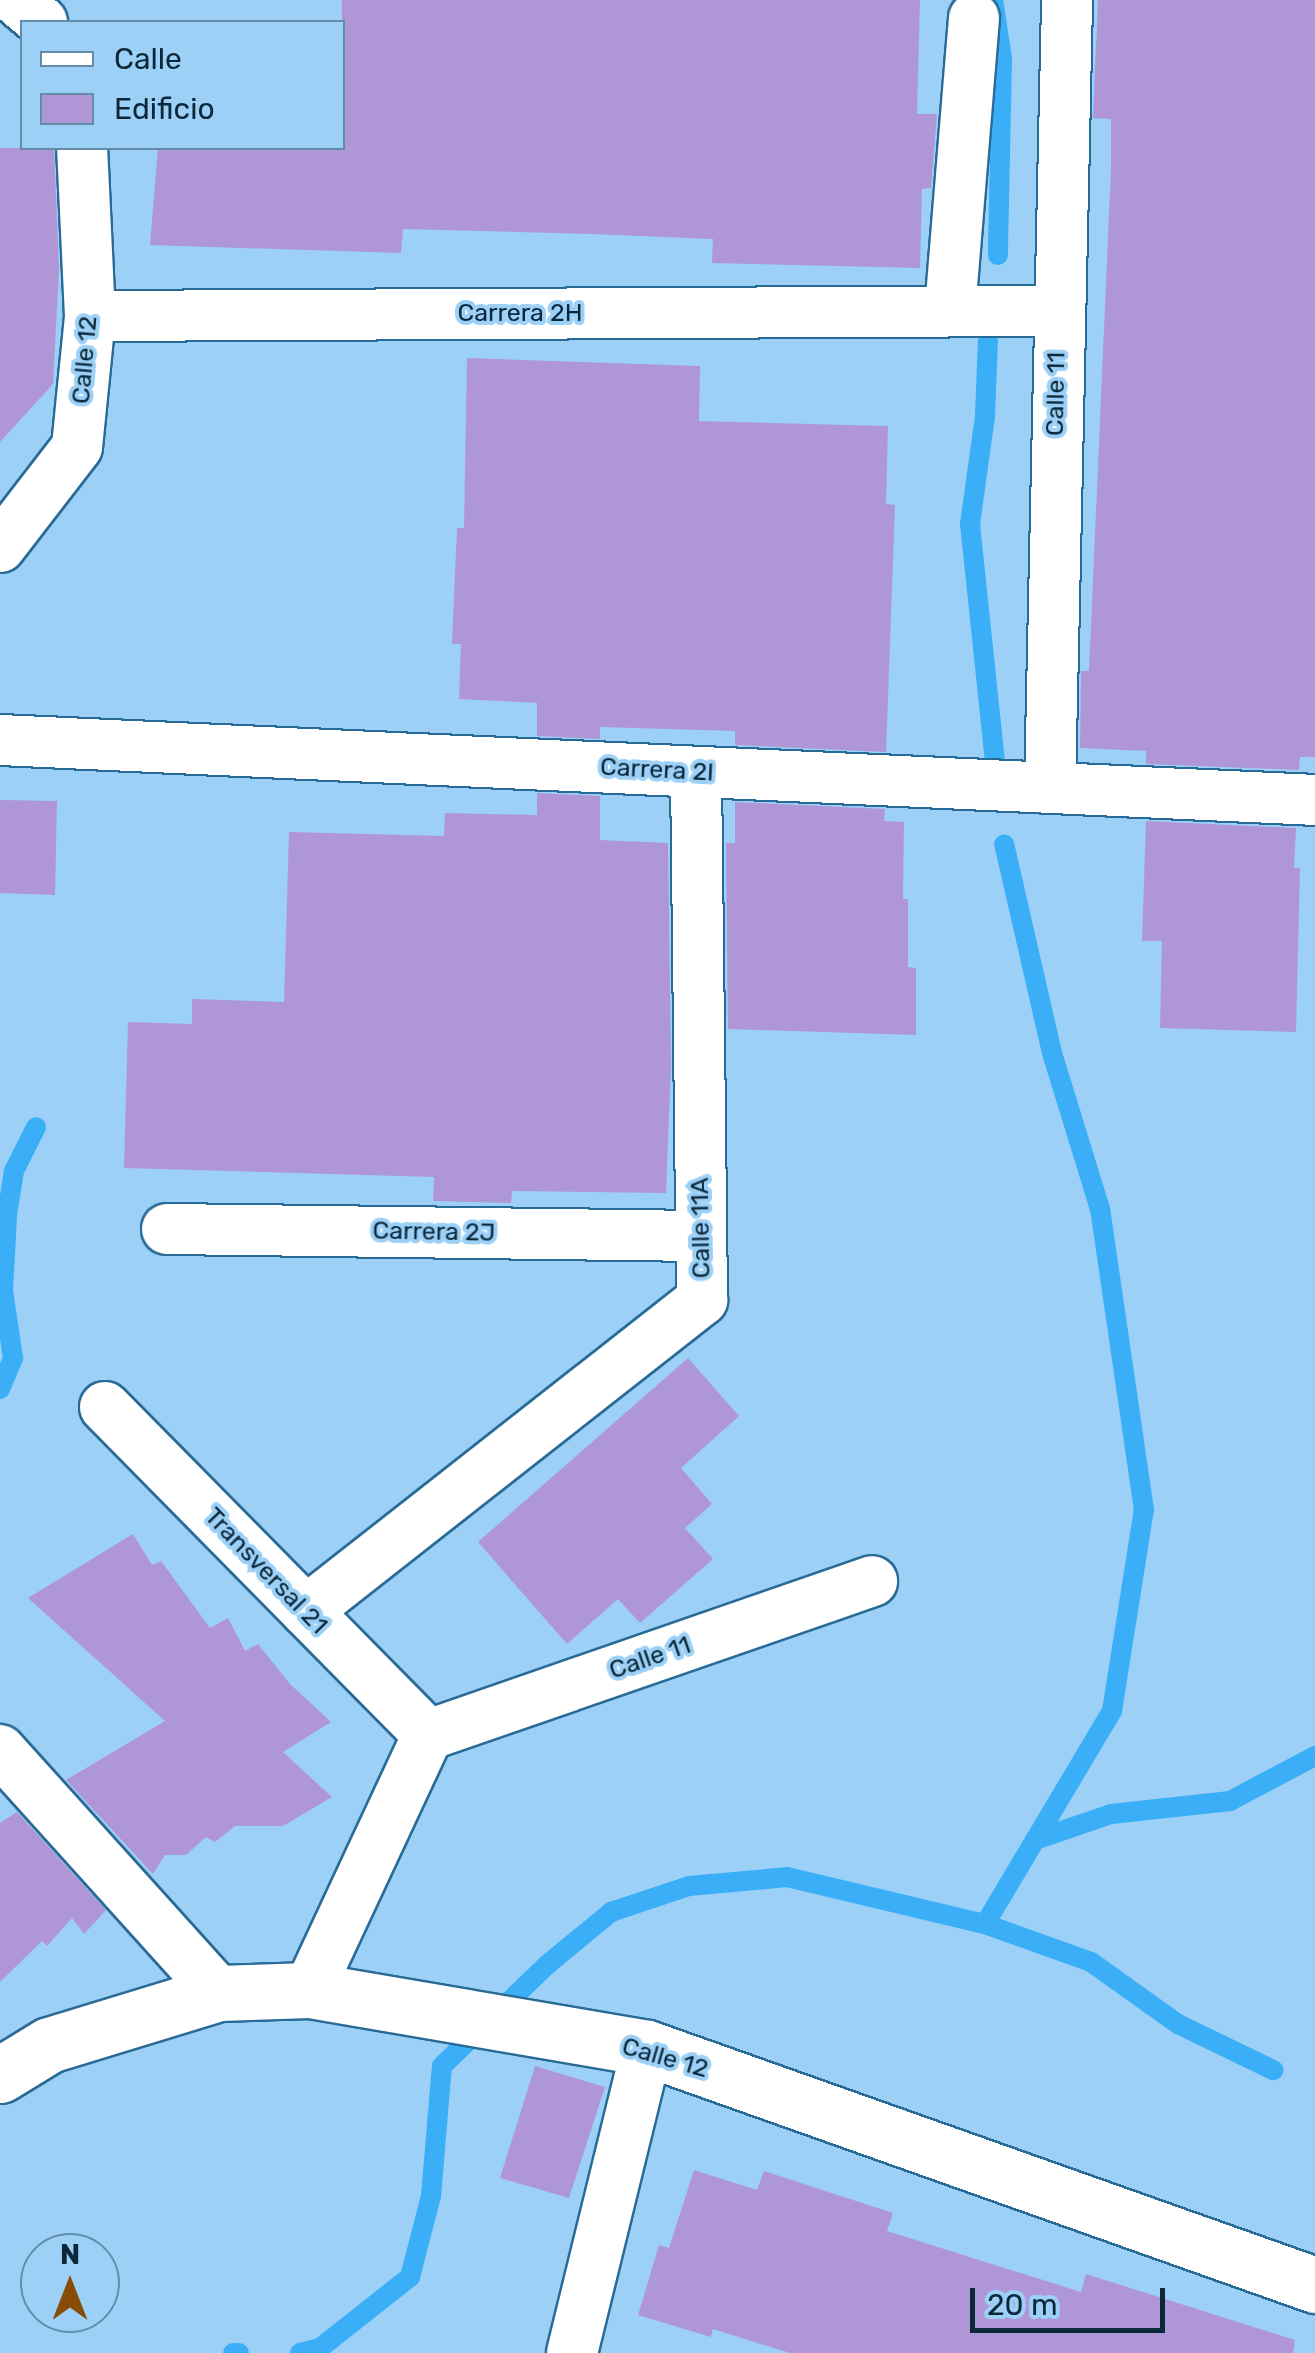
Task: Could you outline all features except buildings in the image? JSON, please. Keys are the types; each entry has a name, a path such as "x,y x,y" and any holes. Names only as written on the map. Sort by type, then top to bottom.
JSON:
{"main road":[{"name":"Calle 12","path":"0,2075 49,2045 219,1993 309,1990 647,2048 1315,2285"}],"street":[{"path":"16,0 40,20"},
{"name":"Calle 11","path":"1050,788 1057,311 1067,0"},
{"path":"950,310 974,18"},
{"name":"Calle 12","path":"0,547 77,447 90,316 82,150"},
{"name":"Carrera 2H","path":"90,316 1057,311"},
{"name":"Carrera 2I","path":"0,740 1315,800"},
{"name":"Calle 11A","path":"306,1612 702,1300 696,772"},
{"name":"Carrera 2J","path":"167,1228 701,1236"},
{"name":"Transversal 21","path":"105,1407 428,1735"},
{"name":"Calle 11","path":"428,1735 872,1582"},
{"path":"309,1990 428,1735"},
{"path":"0,1750 219,1993"},
{"path":"572,2353 647,2048"}],"waterway":[{"path":"993,0 1002,58 998,255"},
{"path":"988,340 985,416 970,524 995,761"},
{"path":"985,1924 1112,1711 1144,1510 1100,1209 1052,1053 1004,844"},
{"path":"0,1389 13,1358 3,1290 7,1215 14,1171 36,1127"},
{"path":"1035,1840 1111,1814 1230,1801 1315,1756"},
{"path":"300,2353 320,2348 410,2277 431,2196 442,2066 548,1964 611,1912 689,1886 787,1877 985,1924 1091,1962 1178,2024 1273,2070"},
{"path":"233,2353 239,2353"}]}
